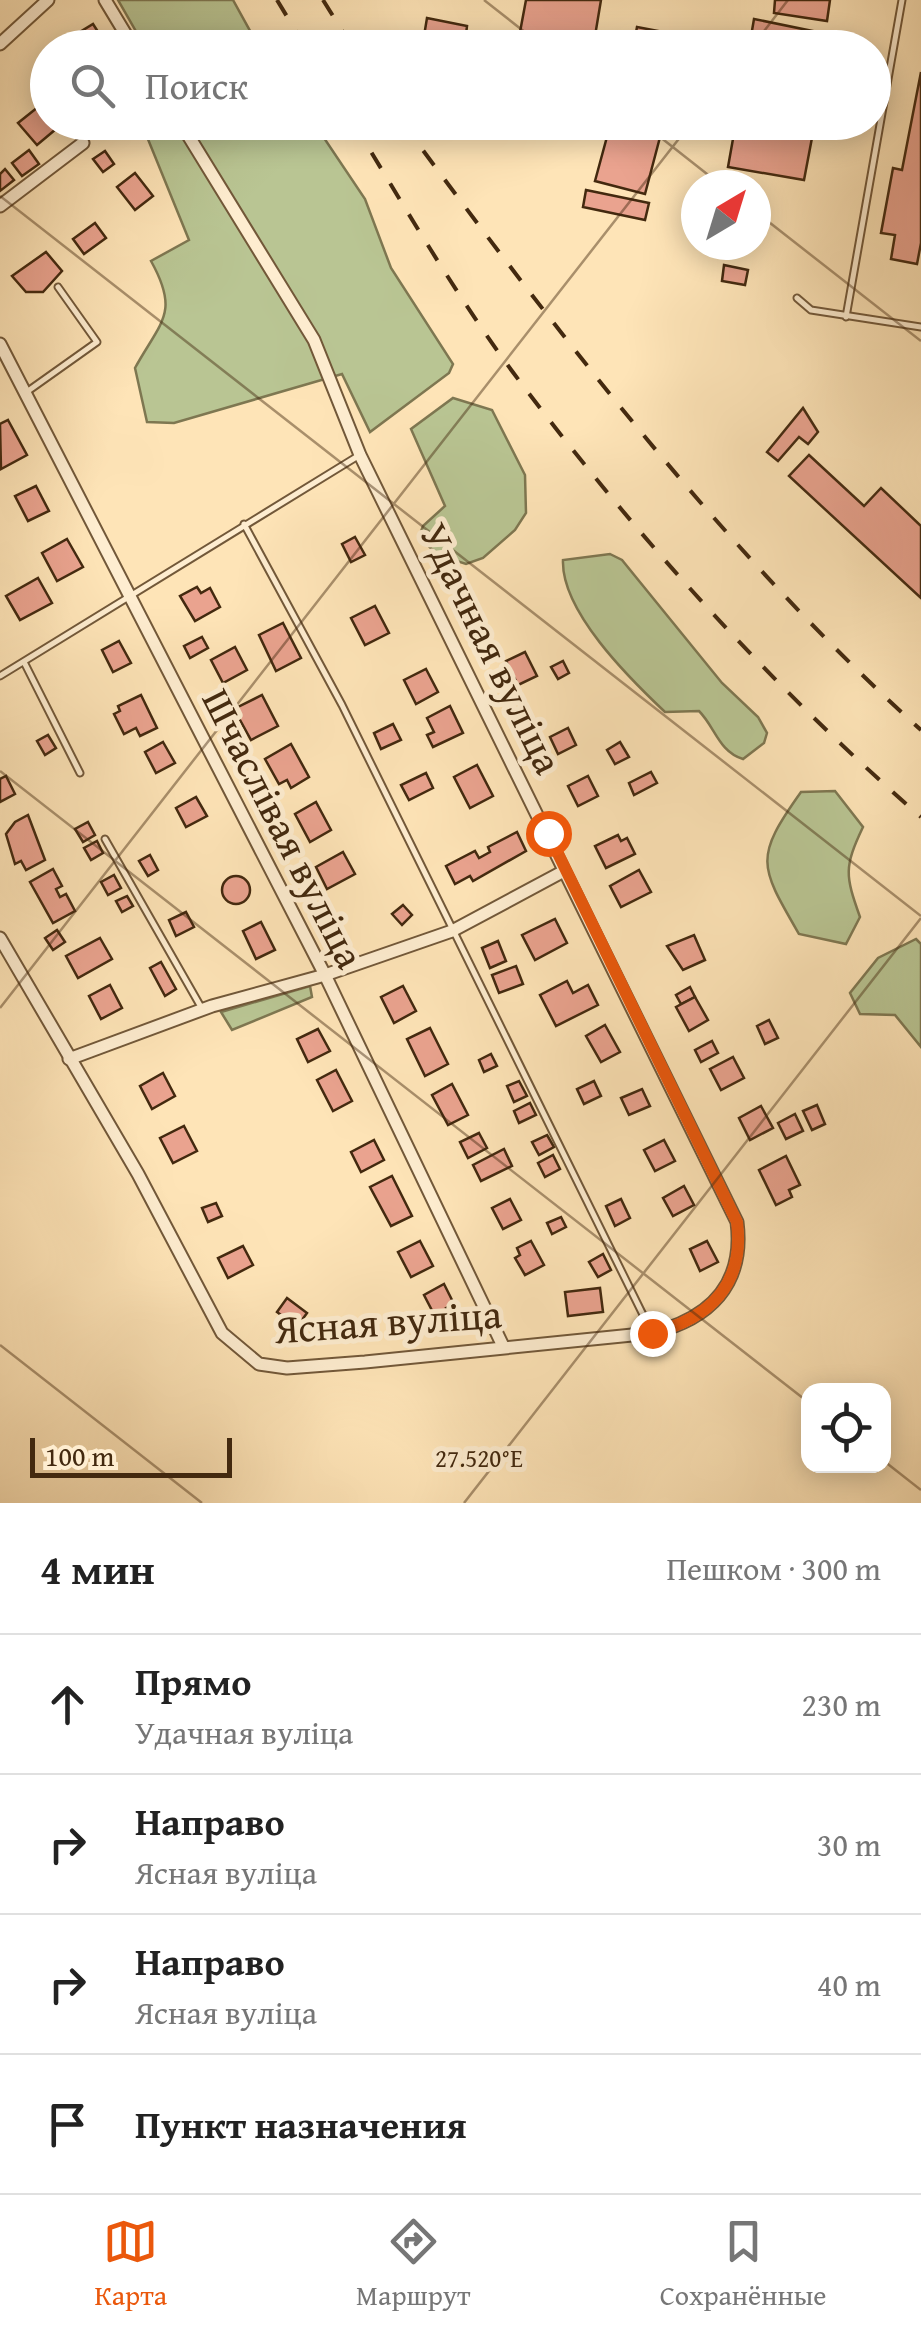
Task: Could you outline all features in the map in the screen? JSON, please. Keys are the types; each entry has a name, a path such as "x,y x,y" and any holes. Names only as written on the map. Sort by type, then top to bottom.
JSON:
{"street":[{"path":"0,44 48,0"},
{"path":"105,0 123,30"},
{"name":"Удачная вуліца","path":"191,140 314,340 360,455 737,1222 740,1249"},
{"path":"0,206 83,143"},
{"name":"Шчаслівая вуліца","path":"0,344 325,975 504,1346"},
{"path":"69,1059 202,1010 325,975 452,931 564,871"},
{"name":"Ясная вуліца","path":"0,938 138,1174 222,1334 259,1364 287,1368 652,1333 685,1325 714,1302 740,1249"}],"lane":[{"path":"891,62 902,0"},
{"path":"846,317 877,140"},
{"path":"25,393 97,342 58,287"},
{"path":"797,298 810,310 921,327"},
{"path":"0,676 360,455"},
{"path":"244,524 342,704 652,1333"},
{"path":"24,662 80,773"},
{"path":"105,839 202,1010"}],"green space":[{"path":"118,0 233,0 250,30 135,30"},
{"path":"148,140 325,140 365,199 391,268 453,364 449,373 370,432 342,374 174,423 147,422 135,368 159,327 166,305 151,261 189,240"},
{"path":"453,398 492,410 525,475 526,513 515,530 483,558 466,564 438,555 419,537 423,526 445,506 411,429"},
{"path":"610,554 622,560 722,683 758,717 767,733 764,743 743,759 728,751 699,711 665,712 616,662 585,622 565,580 563,560"},
{"path":"835,791 863,827 849,871 860,917 846,944 799,934 776,892 767,862 775,832 801,792"},
{"path":"916,939 921,944 921,1047 895,1015 860,1014 850,993 878,958"},
{"path":"310,986 312,997 232,1030 221,1012"}],"building":[{"path":"526,0 601,0 596,30 520,30"},
{"path":"775,0 830,0 827,21 774,13"},
{"path":"427,18 467,26 467,30 425,30"},
{"path":"754,19 808,30 752,30"},
{"path":"921,72 921,243 917,264 891,259 895,235 881,233 893,168 902,170"},
{"path":"30,113 30,137 18,123"},
{"path":"606,140 659,140 645,194 595,181"},
{"path":"733,140 812,140 804,180 771,174 771,170 728,167"},
{"path":"29,150 39,164 22,176 12,163"},
{"path":"105,151 114,164 103,172 93,159"},
{"path":"5,169 14,180 0,191 0,174"},
{"path":"135,173 153,196 135,210 117,187"},
{"path":"586,190 649,203 645,220 583,207"},
{"path":"95,223 106,238 84,254 73,239"},
{"path":"46,252 62,271 43,292 26,292 12,276"},
{"path":"724,265 748,270 745,285 722,281"},
{"path":"803,408 818,432 808,444 799,437 778,461 767,452"},
{"path":"8,420 27,455 1,469 0,424"},
{"path":"809,455 864,506 881,488 921,526 921,598 789,476"},
{"path":"36,486 49,511 28,521 15,496"},
{"path":"355,537 365,555 351,562 342,544"},
{"path":"67,539 83,567 57,581 42,553"},
{"path":"38,578 52,603 20,620 6,596"},
{"path":"197,587 201,593 210,588 220,607 195,621 180,596"},
{"path":"375,606 389,633 365,645 351,618"},
{"path":"283,623 301,658 276,671 259,635"},
{"path":"202,637 208,648 190,658 184,646"},
{"path":"119,641 131,663 113,672 102,650"},
{"path":"235,647 247,670 223,683 211,660"},
{"path":"525,652 537,676 518,685 506,661"},
{"path":"563,661 569,673 558,679 551,667"},
{"path":"426,669 438,692 416,704 404,680"},
{"path":"141,695 157,728 140,736 136,728 124,734 114,714 120,711 118,706"},
{"path":"262,695 278,726 251,740 234,709"},
{"path":"450,706 463,733 433,747 427,735 434,732 427,718"},
{"path":"393,724 401,740 381,749 374,733"},
{"path":"568,728 576,745 558,754 550,737"},
{"path":"48,735 56,748 45,755 37,741"},
{"path":"163,742 175,763 156,773 145,752"},
{"path":"620,742 629,757 615,764 607,750"},
{"path":"291,744 309,777 291,788 287,780 279,784 265,759"},
{"path":"477,765 493,796 470,808 454,777"},
{"path":"651,772 657,783 634,795 629,783"},
{"path":"426,773 433,788 409,800 401,785"},
{"path":"6,776 15,794 0,802 0,779"},
{"path":"588,776 598,796 578,806 568,786"},
{"path":"196,797 207,816 186,827 176,808"},
{"path":"316,802 331,830 310,842 295,814"},
{"path":"28,815 45,860 26,870 21,861 15,864 6,834 15,822"},
{"path":"88,822 95,835 83,842 75,829"},
{"path":"517,832 526,851 473,881 470,876 455,884 446,866 475,851 479,858 490,852 488,847"},
{"path":"618,835 621,841 627,838 635,854 606,868 595,846"},
{"path":"97,841 103,853 91,860 84,848"},
{"path":"343,852 355,874 327,889 316,867"},
{"path":"150,855 158,870 148,876 139,861"},
{"path":"53,869 62,886 56,889 60,897 66,894 75,911 53,923 30,882"},
{"path":"639,870 651,892 621,907 610,886"},
{"path":"114,875 121,888 108,895 101,882"},
{"path":"236,876 246,880 250,890 246,900 236,904 226,900 222,890 226,880"},
{"path":"127,896 133,906 122,912 116,901"},
{"path":"403,905 412,915 402,925 392,914"},
{"path":"186,912 194,927 176,936 169,920"},
{"path":"555,919 567,943 535,960 522,935"},
{"path":"261,922 275,950 256,959 243,931"},
{"path":"57,930 65,942 53,950 45,938"},
{"path":"694,935 705,960 683,970 667,946"},
{"path":"100,938 112,959 78,978 66,956"},
{"path":"498,941 506,961 490,968 482,948"},
{"path":"161,962 176,989 165,996 150,968"},
{"path":"516,966 523,984 499,993 492,975"},
{"path":"567,981 573,993 588,985 598,1005 556,1026 540,995"},
{"path":"110,985 122,1008 101,1019 89,996"},
{"path":"403,986 416,1011 394,1023 381,997"},
{"path":"690,987 695,997 681,1004 676,995"},
{"path":"695,997 708,1020 689,1031 676,1007"},
{"path":"769,1020 778,1038 765,1044 757,1026"},
{"path":"605,1025 620,1052 601,1062 586,1036"},
{"path":"430,1028 448,1064 425,1076 407,1039"},
{"path":"318,1029 330,1051 308,1062 297,1039"},
{"path":"712,1041 718,1053 701,1062 695,1050"},
{"path":"491,1054 497,1066 484,1072 479,1060"},
{"path":"733,1057 744,1078 721,1090 710,1069"},
{"path":"336,1070 352,1101 333,1111 317,1080"},
{"path":"163,1073 175,1096 152,1109 140,1086"},
{"path":"519,1081 527,1096 514,1102 507,1086"},
{"path":"594,1081 601,1096 584,1104 577,1089"},
{"path":"452,1084 468,1115 448,1125 432,1095"},
{"path":"642,1089 650,1106 629,1115 621,1098"},
{"path":"530,1103 536,1115 519,1123 514,1111"},
{"path":"817,1105 825,1124 812,1130 803,1111"},
{"path":"761,1106 773,1128 750,1140 739,1118"},
{"path":"795,1114 803,1131 786,1139 778,1123"},
{"path":"184,1126 197,1151 173,1163 160,1138"},
{"path":"479,1133 487,1148 468,1158 460,1142"},
{"path":"547,1135 554,1147 539,1155 532,1142"},
{"path":"374,1140 384,1160 361,1172 351,1152"},
{"path":"664,1140 675,1161 655,1171 644,1150"},
{"path":"504,1149 512,1166 481,1181 473,1165"},
{"path":"553,1155 560,1169 545,1177 538,1163"},
{"path":"786,1156 800,1185 789,1190 792,1197 776,1205 759,1170"},
{"path":"392,1176 412,1216 391,1226 370,1187"},
{"path":"684,1186 694,1205 673,1216 663,1198"},
{"path":"510,1199 521,1220 503,1229 492,1208"},
{"path":"621,1199 630,1218 615,1226 606,1206"},
{"path":"216,1203 222,1216 208,1222 202,1208"},
{"path":"561,1217 566,1227 552,1234 547,1223"},
{"path":"420,1241 433,1266 411,1277 398,1252"},
{"path":"531,1241 544,1265 525,1275 515,1258 520,1255 517,1248"},
{"path":"707,1241 718,1262 700,1271 690,1249"},
{"path":"243,1246 253,1265 228,1278 218,1258"},
{"path":"603,1254 611,1270 598,1277 589,1262"},
{"path":"444,1284 454,1304 446,1308 449,1314 437,1320 424,1295"},
{"path":"600,1288 603,1312 568,1316 565,1292"},
{"path":"287,1298 307,1313 297,1327 277,1312"}],"railway":[{"path":"277,0 295,30"},
{"path":"323,0 342,30"},
{"path":"364,140 491,341 606,490 757,660 921,817"},
{"path":"415,140 583,361 712,516 849,662 921,730"}],"route":[{"path":"548,833 737,1222 740,1249 714,1302 685,1325 652,1333"}]}
